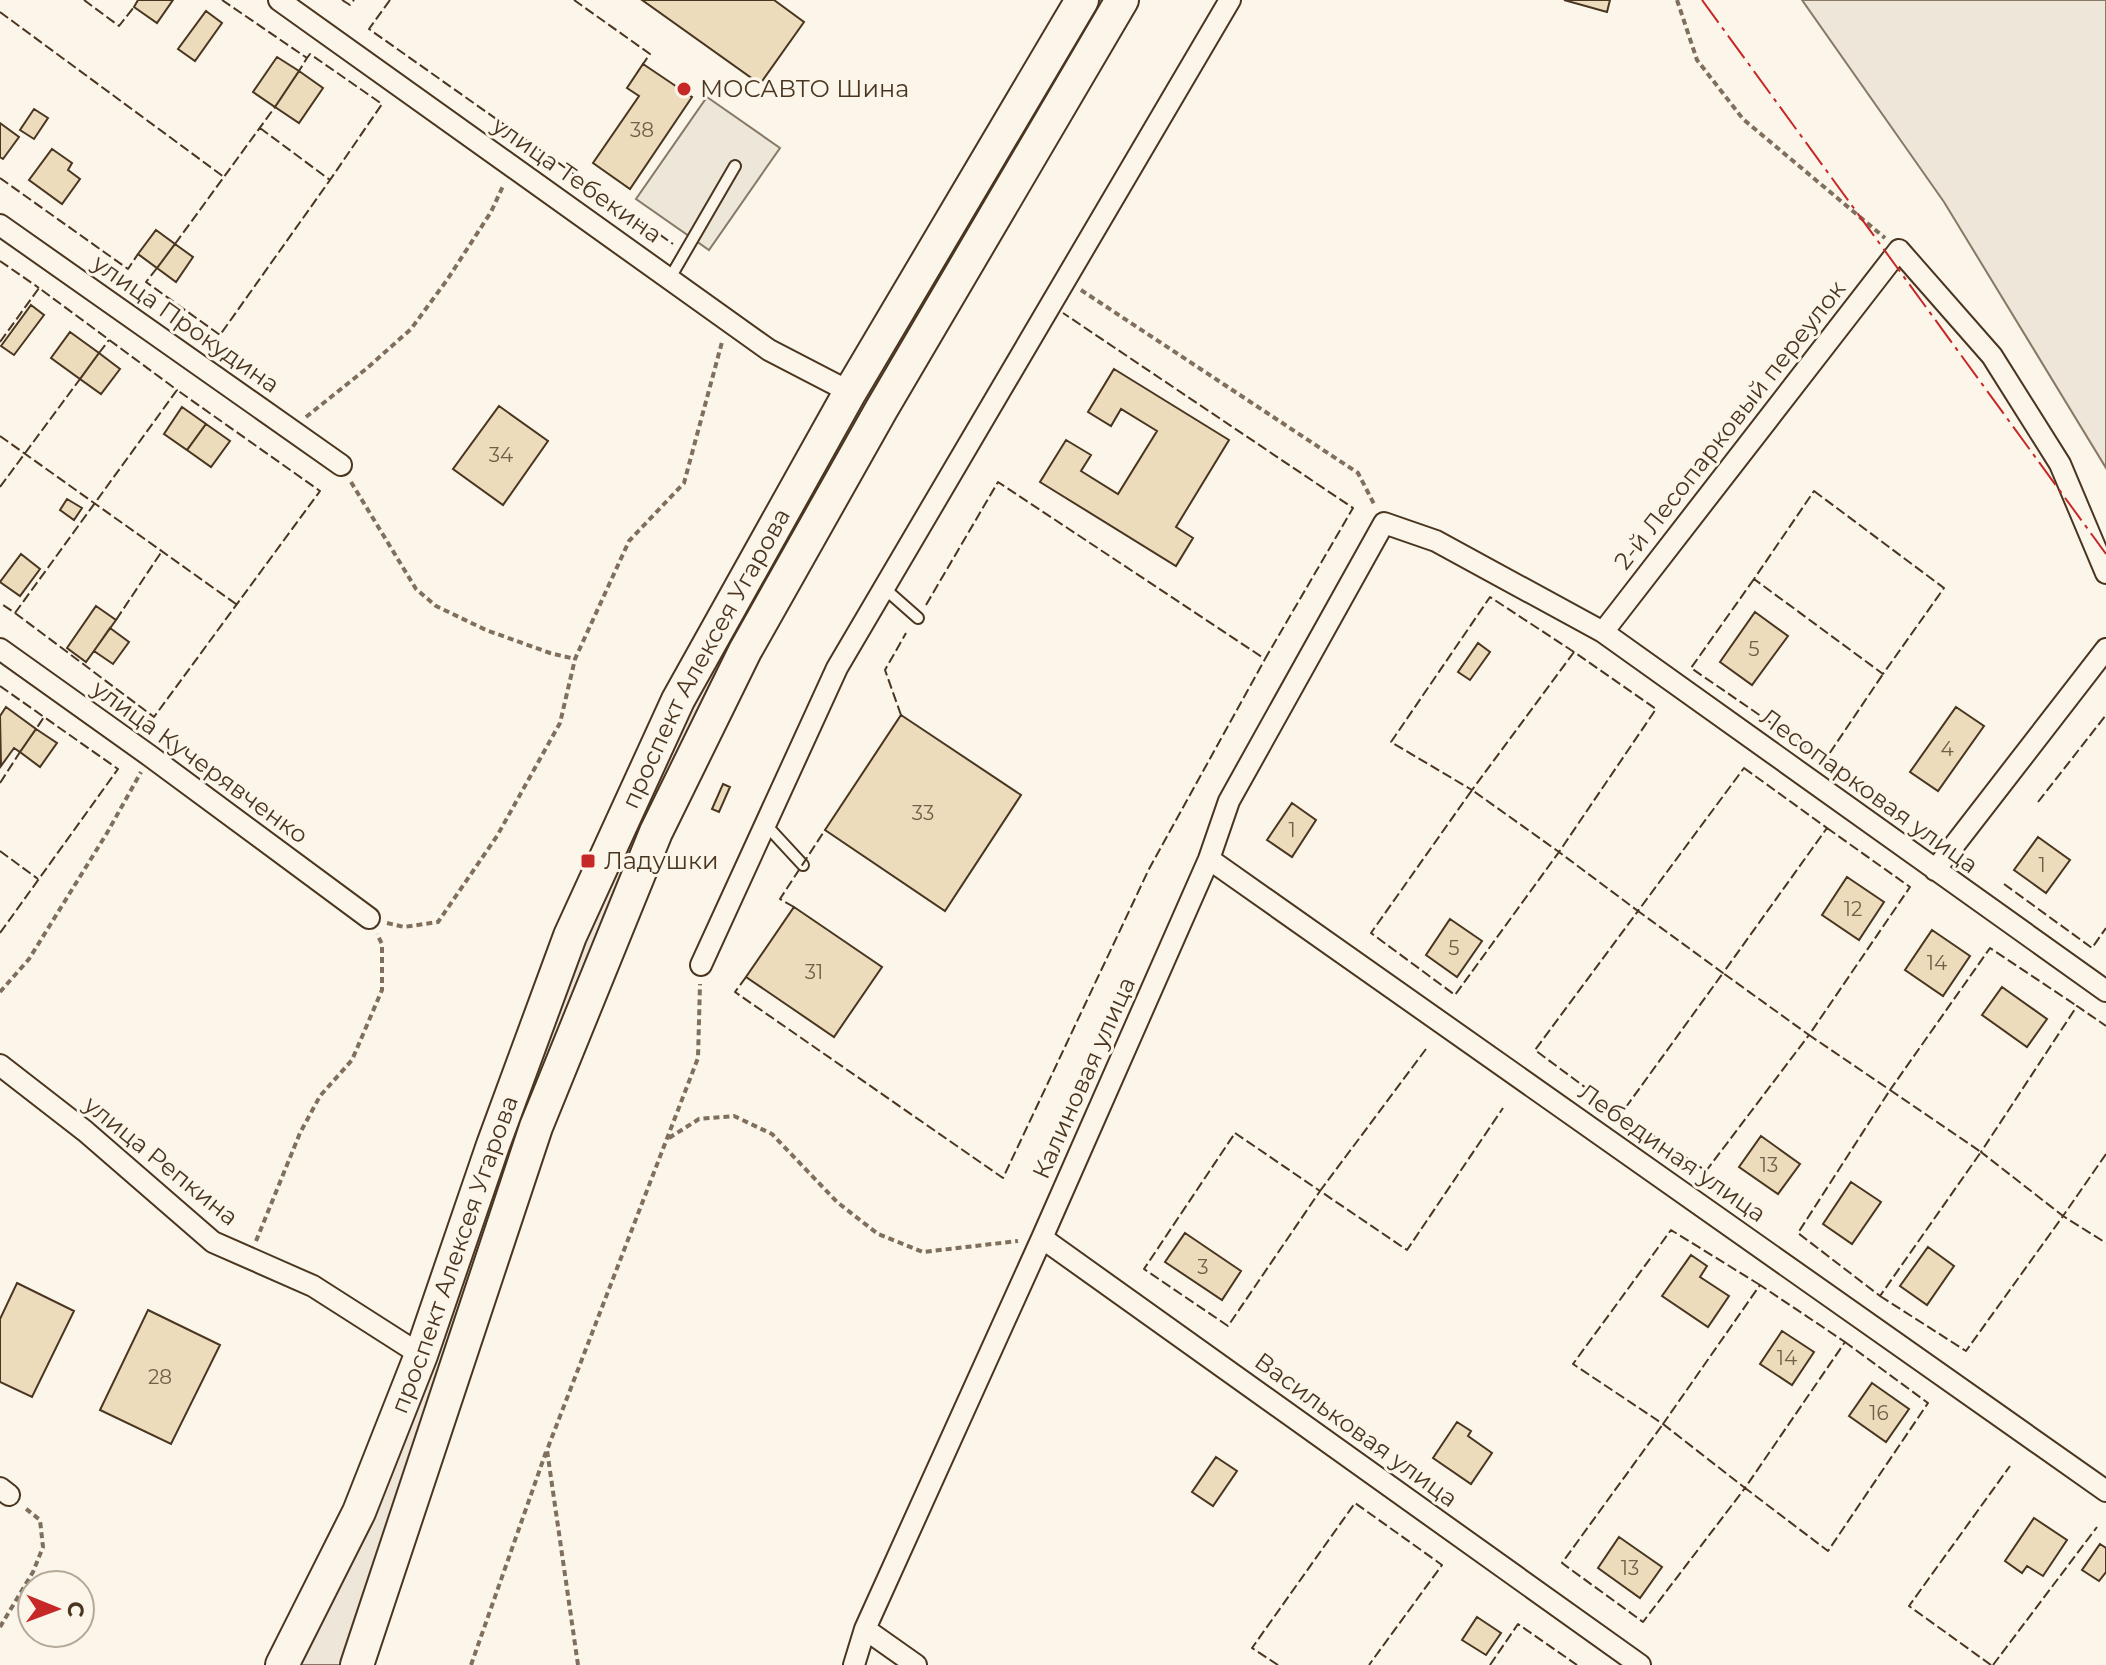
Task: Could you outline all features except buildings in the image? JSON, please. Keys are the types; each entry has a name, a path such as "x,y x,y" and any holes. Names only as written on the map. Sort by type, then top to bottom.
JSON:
{"main road":[{"name":"проспект Алексея Угарова","path":"357,1665 536,1127 656,832 745,651 881,410 1122,0"},
{"name":"проспект Алексея Угарова","path":"282,1665 359,1512 421,1355 493,1145 570,936 678,700 850,392 1077,2"},
{"path":"850,392 881,410"}],"street":[{"name":"улица Тебекина","path":"279,0 769,350 850,392"},
{"path":"701,965 837,668 1230,0"},
{"name":"улица Прокудина","path":"0,225 341,465"},
{"path":"1899,250 1992,356 2060,464 2106,573"},
{"name":"2-й Лесопарковый переулок","path":"1603,632 1899,250"},
{"name":"Лесопарковая улица","path":"1384,523 1436,541 1603,632 2106,991"},
{"name":"Калиновая улица","path":"854,1665 865,1629 1209,859 1229,801 1384,523"},
{"name":"улица Кучерявченко","path":"0,649 369,918"},
{"path":"1935,870 2106,649"},
{"name":"Лебединая улица","path":"1209,859 2106,1491"},
{"name":"улица Репкина","path":"0,1065 85,1131 213,1242 313,1286 421,1355"},
{"name":"Васильковая улица","path":"1042,1238 1640,1665"},
{"path":"865,1629 916,1665"}],"lane":[{"path":"670,278 735,166"},
{"path":"884,588 918,618"},
{"path":"766,825 803,865"}],"path":[{"path":"1677,0 1697,60 1743,119 1899,250"},
{"path":"288,428 312,412 411,329 491,212 512,166"},
{"path":"1066,280 1358,473 1384,523"},
{"path":"369,918 404,927 438,922 497,836 560,723 575,659 629,541 684,483 722,341 734,325"},
{"path":"341,465 416,589 436,606 486,630 575,659"},
{"path":"0,992 29,959 107,833 150,756"},
{"path":"249,1258 300,1133 320,1096 352,1060 382,990 382,944 369,918"},
{"path":"471,1665 547,1450 698,1058 701,965"},
{"path":"667,1140 699,1119 734,1116 772,1134 837,1202 878,1234 923,1252 1042,1238"},
{"path":"547,1450 578,1665"},
{"path":"0,1627 33,1572 43,1547 40,1520 5,1492"}],"shaded area":[{"path":"1096,0 1108,0 891,363 890,353"},
{"path":"1802,0 2106,0 2106,468 1944,202"},
{"path":"707,97 780,148 709,250 636,199"},
{"path":"838,448 842,450 751,617 343,1665 298,1665 608,884 652,787 718,657 830,452"}],"fence":[{"path":"84,0 119,26 134,7"},
{"path":"222,0 307,58 299,71"},
{"path":"342,0 350,5 354,0"},
{"path":"390,0 369,29 673,244"},
{"path":"574,0 650,54 643,64"},
{"path":"0,12 224,177"},
{"path":"260,128 330,180 382,104 310,54 307,58"},
{"path":"175,244 275,107"},
{"path":"0,178 128,269 138,254"},
{"path":"157,268 146,282 220,335 330,180"},
{"path":"0,261 39,288"},
{"path":"0,342 39,288 177,390 15,613 0,603"},
{"path":"926,605 998,482 1265,659 1353,508 1063,313"},
{"path":"99,353 109,340"},
{"path":"0,487 80,379"},
{"path":"15,613 154,717 320,491 177,390"},
{"path":"0,436 236,604"},
{"path":"1814,491 1944,588 1883,674 1754,579 1814,491"},
{"path":"116,620 162,551"},
{"path":"1754,579 1691,668 1825,760 1883,674"},
{"path":"1574,652 1490,597 1391,742 1472,790 1574,652 1656,709 1559,852 1455,995 1371,933 1472,790 1559,852 1638,911 1535,1050 1621,1114 1723,973 1809,1035 1706,1171 1621,1114"},
{"path":"901,715 885,670 906,633"},
{"path":"746,977 735,992 1003,1178 1149,869 1265,659"},
{"path":"0,686 44,717"},
{"path":"2038,802 2106,715"},
{"path":"0,933 118,769 44,717 36,729"},
{"path":"0,783 20,752"},
{"path":"1744,768 1827,828 1723,973 1638,911 1744,768"},
{"path":"1827,828 1910,887 1809,1035 1890,1090 1990,948 2077,1006"},
{"path":"794,907 780,899 825,830"},
{"path":"0,851 38,879"},
{"path":"2004,884 2092,948 2106,928"},
{"path":"1880,1296 1966,1351 2063,1216 1981,1152 2077,1006 2106,1026"},
{"path":"1426,1049 1320,1191 1407,1250 1503,1108"},
{"path":"1890,1090 1981,1152 1880,1296 1798,1233 1890,1090"},
{"path":"1235,1133 1320,1191 1228,1326 1144,1269 1235,1133"},
{"path":"2106,1154 2063,1216 2106,1243"},
{"path":"1760,1285 1671,1230 1573,1364 1663,1424 1760,1285 1845,1342 1745,1488 1828,1551 1928,1403 1845,1342"},
{"path":"1663,1424 1745,1488 1643,1622 1562,1563 1663,1424"},
{"path":"1991,1665 1909,1606 2010,1466"},
{"path":"1278,1665 1252,1648 1355,1503 1442,1565 1369,1665"},
{"path":"1993,1665 2097,1527"},
{"path":"1490,1665 1518,1624 1577,1665"}],"power":[{"path":"1702,0 2106,554"}],"place":[{"name":"МОСАВТО Шина","path":"684,89"},
{"name":"Ладушки","path":"588,861"}]}
